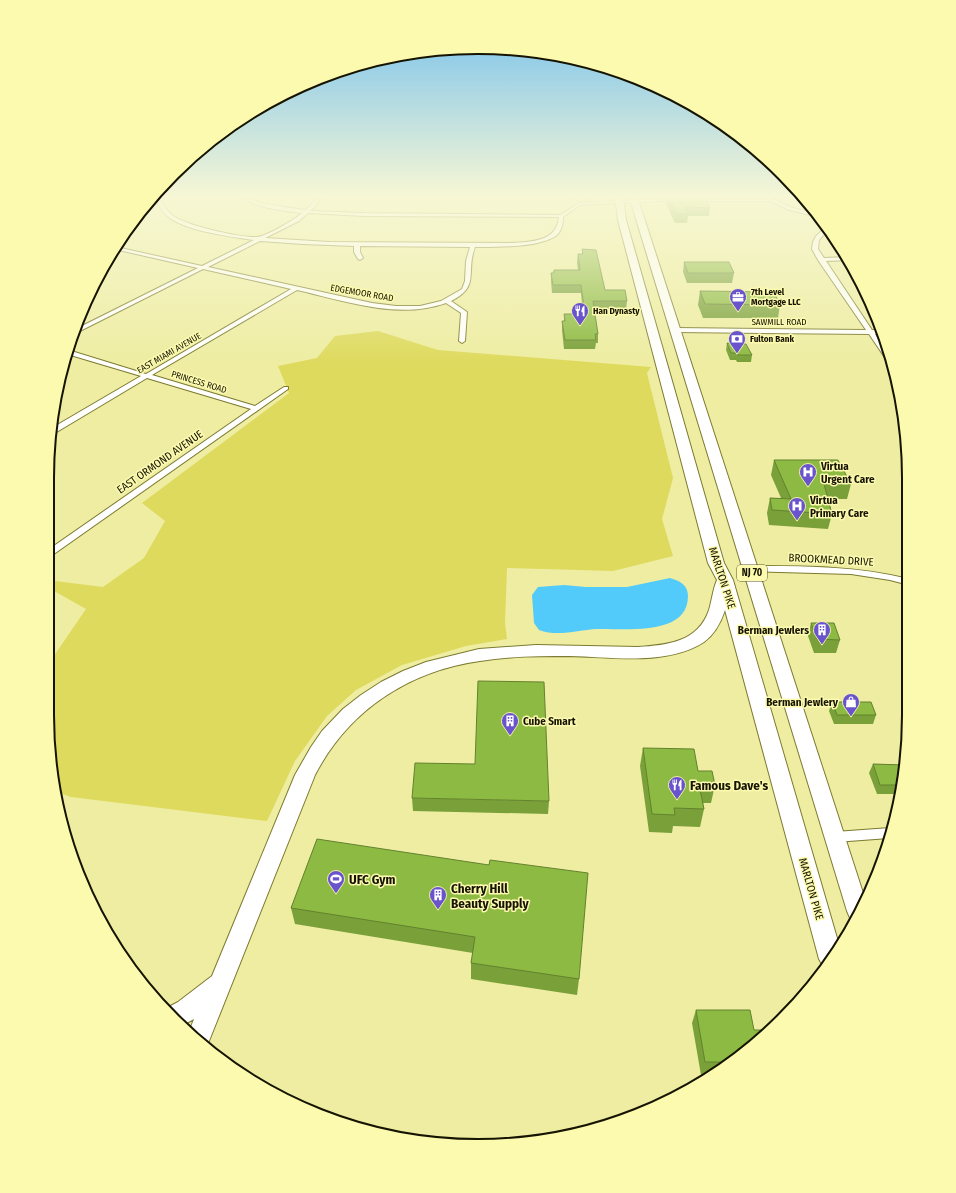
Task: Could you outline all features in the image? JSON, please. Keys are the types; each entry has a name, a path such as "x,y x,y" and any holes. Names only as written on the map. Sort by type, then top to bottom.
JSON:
{"highway":[{"name":"MARLTON PIKE","path":"631,252 716,563 725,580 829,953"},
{"name":"NJ 70","path":"647,252 676,330 856,906"},
{"path":"199,1035 218,985 305,775 314,758 333,731 355,709 385,688 422,670 439,664 483,654 526,651 638,654 655,652 682,645 697,638 710,627 718,608 725,580"},
{"path":"178,1015 218,985"}],"street":[{"name":"EDGEMOOR ROAD","path":"132,252 381,307 411,308 447,301 460,294 466,287 468,276 467,261 470,252"},
{"path":"82,329 232,252"},
{"path":"357,252 360,258"},
{"path":"816,252 881,347"},
{"path":"821,260 841,259"},
{"name":"EAST MIAMI AVENUE","path":"57,428 295,289"},
{"path":"447,301 464,312 462,341"},
{"name":"SAWMILL ROAD","path":"676,330 876,332"},
{"name":"PRINCESS ROAD","path":"73,354 257,409"},
{"name":"EAST ORMOND AVENUE","path":"54,550 286,388"},
{"name":"BROOKMEAD DRIVE","path":"751,569 802,569 873,574 902,581"},
{"path":"835,837 885,833"}],"shaded area":[{"path":"378,331 438,350 651,367 647,373 673,478 662,519 673,556 613,571 507,568 505,623 507,639 466,646 402,665 356,690 327,716 295,761 267,821 71,797 61,794 55,743 54,656 86,609 54,591 54,581 103,587 144,558 165,521 142,503 289,393 278,366 317,358 335,336"}],"water":[{"path":"670,578 685,586 688,596 685,609 678,618 666,624 653,628 597,629 553,633 539,630 534,623 532,595 538,587 564,585 586,587 627,587"}],"building":[{"path":"583,252 596,252 605,290 625,290 627,301 593,301 598,334 595,334 596,340 565,340 562,321 565,321 564,314 585,314 581,285 553,285 551,273 554,273 554,270 580,270 578,254 583,254"},
{"path":"684,262 729,262 734,273 688,273"},
{"path":"700,291 774,292 780,305 705,304"},
{"path":"727,343 746,344 752,355 738,355 737,353 731,353"},
{"path":"774,460 838,460 851,484 824,484 832,514 772,510 770,498 791,499"},
{"path":"811,623 834,623 840,640 817,639"},
{"name":"Cube Smart","path":"478,681 544,682 549,801 412,798 415,763 475,764"},
{"path":"832,702 871,702 876,715 837,715"},
{"name":"Famous Dave's","path":"643,748 694,749 698,771 712,771 715,785 699,785 704,809 674,808 675,815 652,814"},
{"path":"873,764 899,765 896,785 880,785"},
{"path":"317,839 489,865 490,860 588,873 579,979 471,963 475,937 291,908"},
{"path":"696,1010 750,1010 754,1030 762,1030 722,1062 705,1062"}],"place":[{"name":"7th Level Mortgage LLC","path":"738,312"},
{"name":"Han Dynasty","path":"580,326"},
{"name":"Fulton Bank","path":"737,354"},
{"name":"Virtua Urgent Care","path":"808,487"},
{"name":"Virtua Primary Care","path":"797,521"},
{"name":"Berman Jewlers","path":"822,645"},
{"name":"Berman Jewlery","path":"851,717"},
{"name":"Cube Smart","path":"510,736"},
{"name":"Famous Dave's","path":"677,800"},
{"name":"UFC Gym","path":"336,894"},
{"name":"Cherry Hill Beauty Supply","path":"438,910"}]}
